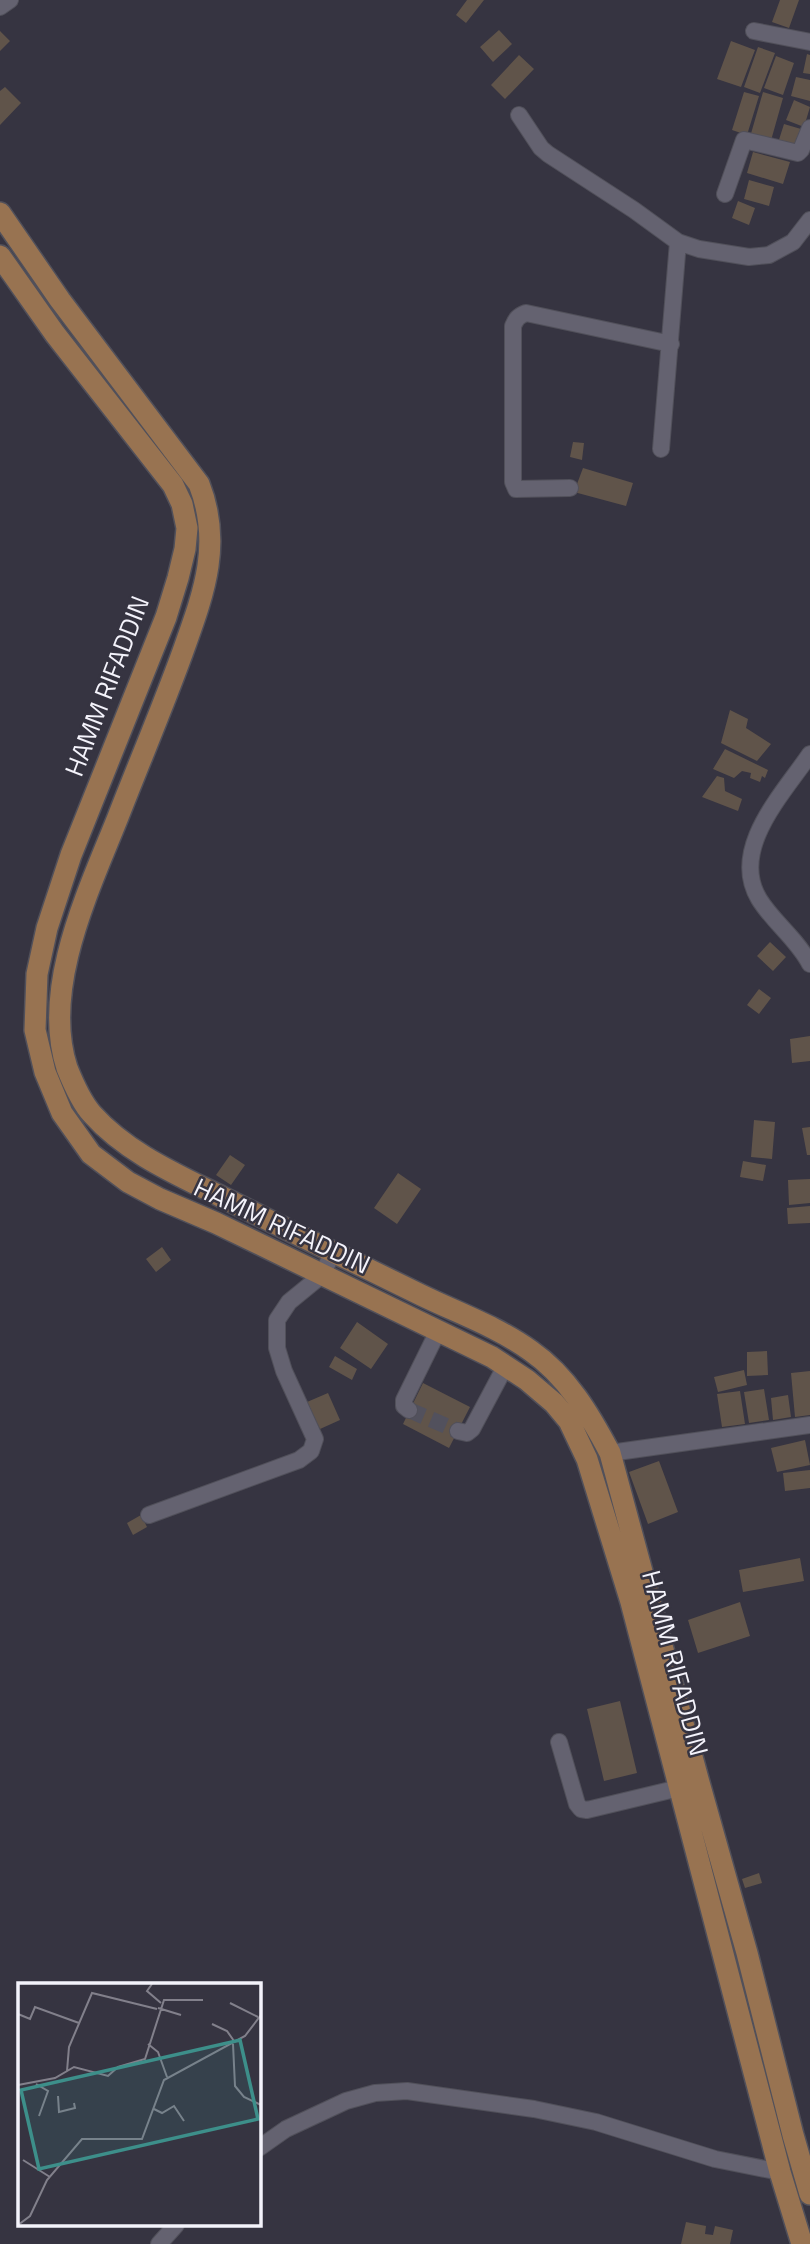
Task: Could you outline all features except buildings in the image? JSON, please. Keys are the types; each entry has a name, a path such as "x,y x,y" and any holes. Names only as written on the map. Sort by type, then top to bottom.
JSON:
{"main road":[{"name":"HAMM RIFADDIN","path":"0,213 60,300 199,484 208,506 211,542 204,593 78,917 63,981 60,1022 67,1067 89,1111 129,1148 333,1252 500,1332 533,1352 565,1383 588,1411 610,1453 673,1725 679,1788 780,2172 802,2244"},
{"name":"HAMM RIFADDIN","path":"0,256 55,334 173,485 182,505 187,528 185,549 166,617 71,855 47,928 37,974 35,1030 45,1072 62,1113 91,1154 128,1182 506,1365 527,1380 569,1421 587,1459 631,1602 747,1953 793,2135 810,2190"}],"street":[{"path":"0,7 10,0"},
{"path":"754,31 810,42"},
{"path":"519,115 548,154 678,242 719,253 760,257 793,242 810,220"},
{"path":"725,194 746,139 796,153 801,150 810,128"},
{"path":"662,449 678,242"},
{"path":"569,488 516,489 513,482 515,320 526,313 671,344"},
{"path":"810,754 754,840 750,862 750,881 760,901 810,964"},
{"path":"149,1515 299,1460 311,1451 315,1440 284,1371 277,1348 277,1320 289,1302 322,1275 333,1252"},
{"path":"410,1410 404,1406 404,1400 438,1331"},
{"path":"458,1431 467,1433 472,1429 506,1365"},
{"path":"610,1453 810,1425"},
{"path":"559,1742 577,1804 581,1809 587,1810 679,1788"},
{"path":"261,2147 286,2129 346,2101 375,2093 407,2091 534,2109 596,2122 715,2159 780,2172"},
{"path":"159,2244 175,2226"}],"tunnel":[{"path":"409,1410 458,1431"}]}
